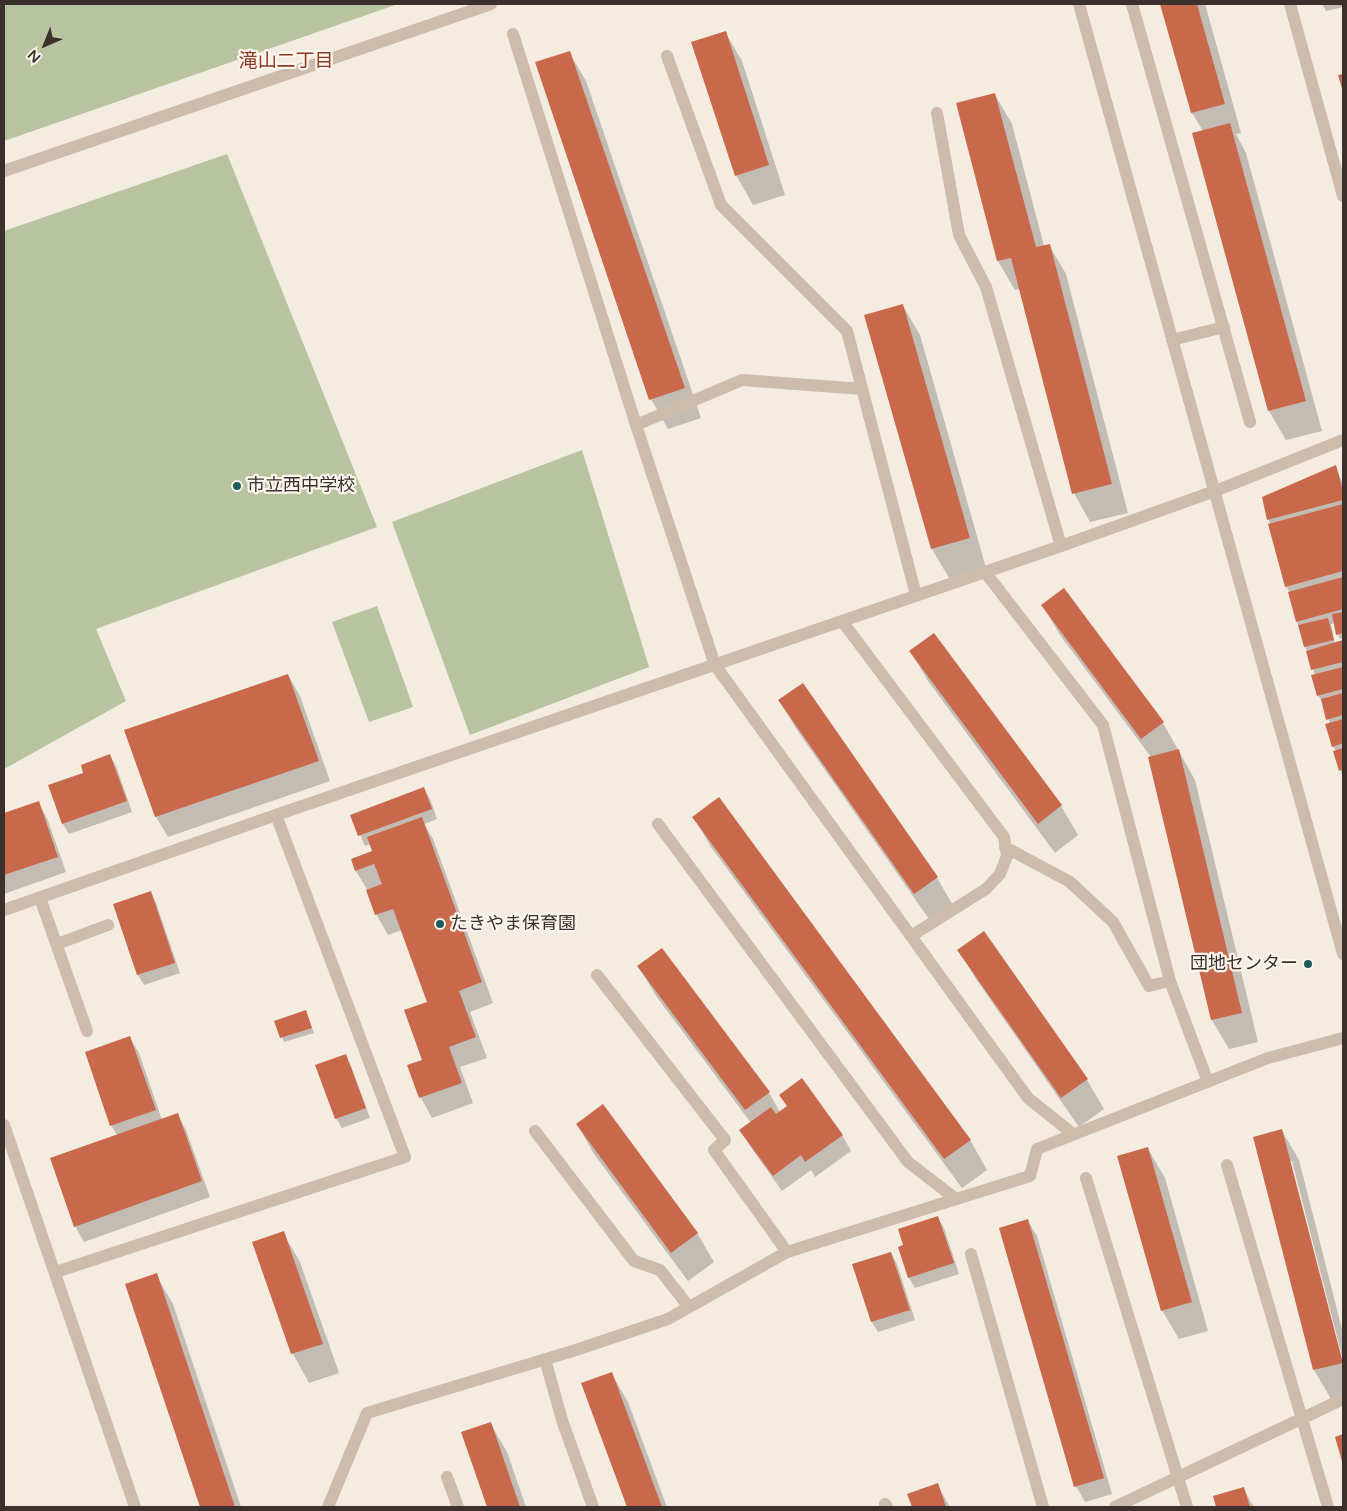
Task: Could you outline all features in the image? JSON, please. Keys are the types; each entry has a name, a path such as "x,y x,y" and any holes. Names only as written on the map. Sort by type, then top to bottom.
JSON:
{"street":[{"path":"4,171 491,4"},
{"path":"1079,4 1343,954"},
{"path":"1132,4 1250,422"},
{"path":"1290,4 1343,196"},
{"path":"513,34 636,425 715,665 1028,1098 1073,1134"},
{"path":"667,56 721,205 847,330 916,595"},
{"path":"937,113 959,235 986,287 1061,546"},
{"path":"1172,340 1224,327"},
{"path":"636,425 742,380 862,389"},
{"path":"4,910 276,814 1061,546 1215,491 1343,440"},
{"path":"985,572 1103,725 1170,981 1208,1082"},
{"path":"842,621 1004,837 1007,856 1000,874 986,888 911,936"},
{"path":"56,1272 405,1158 276,814"},
{"path":"658,824 908,1162 956,1199"},
{"path":"1005,847 1070,882 1113,922 1149,986 1170,981"},
{"path":"40,898 87,1031"},
{"path":"57,944 108,925"},
{"path":"597,975 725,1140 714,1150 787,1252"},
{"path":"328,1507 367,1412 545,1359 668,1319 787,1252 1030,1176 1037,1149 1268,1058 1343,1038"},
{"path":"4,1125 56,1272 135,1507"},
{"path":"535,1131 634,1261 660,1270 689,1307"},
{"path":"1228,1165 1328,1507"},
{"path":"1086,1178 1187,1507"},
{"path":"972,1254 1043,1507"},
{"path":"545,1359 562,1420 593,1507"},
{"path":"1115,1507 1343,1399"},
{"path":"447,1477 458,1507"}],"green space":[{"path":"4,4 398,4 4,141"},
{"path":"227,154 377,527 96,629 126,701 4,769 4,231"},
{"path":"582,450 649,667 470,735 392,522"},
{"path":"377,606 413,707 369,722 332,622"}],"building":[{"path":"1160,4 1197,4 1225,104 1191,113"},
{"path":"726,31 769,165 735,176 691,42"},
{"path":"570,51 685,388 649,400 535,62"},
{"path":"1343,74 1343,92 1338,75"},
{"path":"995,93 1036,247 1050,244 1112,484 1072,494 1011,258 997,261 956,103"},
{"path":"1230,123 1306,401 1268,411 1192,133"},
{"path":"903,304 970,538 931,549 864,315"},
{"path":"1336,465 1343,491 1343,500 1267,520 1262,497"},
{"path":"1343,504 1343,571 1285,587 1268,524"},
{"path":"1343,577 1343,609 1296,622 1288,592"},
{"path":"1064,588 1164,722 1141,739 1041,605"},
{"path":"1343,612 1343,633 1336,635 1332,614"},
{"path":"1328,618 1334,640 1304,647 1298,625"},
{"path":"934,633 1062,805 1038,824 909,651"},
{"path":"1343,640 1343,662 1311,670 1306,651"},
{"path":"1343,667 1343,689 1317,696 1311,675"},
{"path":"288,674 319,761 155,817 124,730"},
{"path":"803,683 938,877 914,894 778,700"},
{"path":"1343,693 1343,715 1326,720 1321,699"},
{"path":"1343,719 1343,743 1332,747 1325,724"},
{"path":"1343,748 1343,769 1339,771 1333,751"},
{"path":"1179,749 1242,1013 1211,1020 1148,757"},
{"path":"110,754 127,801 62,824 48,785 83,773 81,765"},
{"path":"424,787 432,809 358,836 350,815"},
{"path":"719,797 971,1140 944,1159 692,817"},
{"path":"39,801 58,857 4,875 4,813"},
{"path":"422,817 482,982 459,991 476,1037 449,1047 462,1083 419,1098 407,1065 422,1060 404,1010 427,1002 393,909 375,915 366,890 382,884 374,864 355,871 351,859 372,851 367,837"},
{"path":"151,891 175,963 137,975 113,904"},
{"path":"984,931 1088,1079 1061,1098 957,950"},
{"path":"662,948 770,1092 745,1110 637,966"},
{"path":"306,1010 312,1028 280,1038 274,1021"},
{"path":"130,1036 156,1110 110,1126 85,1052"},
{"path":"346,1054 366,1108 335,1119 315,1065"},
{"path":"802,1078 843,1135 805,1162 801,1155 773,1176 739,1130 771,1107 776,1114 787,1106 779,1095"},
{"path":"603,1104 698,1233 671,1253 576,1124"},
{"path":"178,1113 202,1181 74,1227 50,1158"},
{"path":"1282,1129 1343,1363 1313,1370 1253,1137"},
{"path":"1148,1147 1192,1302 1161,1311 1117,1156"},
{"path":"938,1216 954,1263 908,1278 898,1247 903,1245 898,1229"},
{"path":"1028,1219 1104,1478 1074,1487 999,1228"},
{"path":"284,1231 323,1344 291,1354 252,1242"},
{"path":"891,1252 910,1310 871,1322 852,1264"},
{"path":"157,1273 235,1507 200,1507 125,1284"},
{"path":"612,1372 662,1507 627,1507 581,1383"},
{"path":"491,1422 520,1507 487,1507 461,1432"},
{"path":"1343,1434 1343,1465 1335,1437"},
{"path":"938,1483 946,1507 912,1507 907,1494"},
{"path":"1244,1487 1250,1507 1216,1507 1213,1496"}],"place":[{"name":"市立西中学校","path":"237,486"},
{"name":"たきやま保育園","path":"440,924"},
{"name":"団地センター","path":"1308,964"}],"district":[{"name":"滝山二丁目","path":"286,62"}]}
